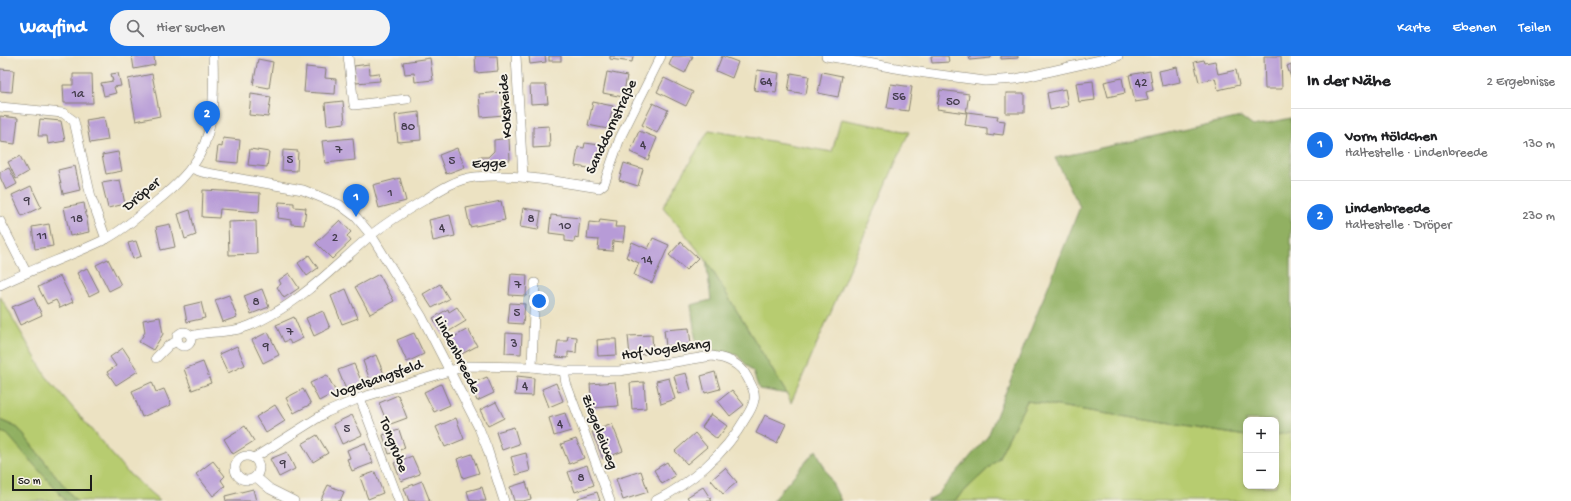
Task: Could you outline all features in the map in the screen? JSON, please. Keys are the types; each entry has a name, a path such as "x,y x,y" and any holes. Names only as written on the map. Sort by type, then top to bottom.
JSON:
{"street":[{"name":"Dröper","path":"0,285 26,272 106,239 134,221 171,189 191,168 200,154 212,112 214,94 213,56"},
{"path":"348,56 354,105 407,99"},
{"name":"Koksheide","path":"516,56 523,177"},
{"name":"Sanddornstraße","path":"599,188 604,184 620,138 661,56"},
{"path":"826,56 842,57 925,73 985,80 1016,79 1118,56"},
{"path":"0,108 63,113 74,121 91,197 106,239"},
{"name":"Lindenbreede","path":"191,168 208,173 303,190 340,205 356,217 371,235 422,317 450,370 482,435 504,501"},
{"name":"Egge","path":"156,358 169,345 178,341 183,346 187,345 190,343 190,336 205,332 227,331 250,326 272,315 313,287 371,235 446,186 475,177 523,177 599,188"},
{"path":"0,221 26,272"},
{"path":"532,367 536,284"},
{"name":"Hof Vogelsang","path":"450,370 466,366 532,367 564,371 619,371 712,356 727,358 735,363 746,374 754,389 755,399 737,434 705,468 679,487 655,501"},
{"name":"Vogelsangsfeld","path":"256,477 249,480 241,479 236,473 235,469 237,461 243,456 251,456 254,458 327,412 360,398 450,370"},
{"name":"Ziegeleiweg","path":"564,371 566,383 610,501"},
{"name":"Tongrube","path":"360,398 399,501"},
{"path":"254,458 259,465 256,477 270,489 294,501"}],"green space":[{"path":"1241,117 1253,126 1291,118 1291,432 1279,434 1279,417 1243,417 1243,436 1027,401 998,459 954,501 926,501 937,495 988,436 1080,207 1055,158"},
{"path":"841,119 909,132 791,403 706,260 663,207 709,130 832,152"},
{"path":"706,260 787,394 759,389 753,372 737,355 697,350 691,305 711,300"},
{"path":"0,296 46,376 127,472 160,501 76,501 18,428 0,420"},
{"path":"1027,401 1243,436 1243,489 1279,489 1279,434 1291,432 1291,501 954,501 998,459"},
{"path":"0,420 18,428 76,501 66,501 7,434 0,432"},
{"path":"0,432 7,433 66,501 0,501"},
{"path":"816,450 841,501 772,501"}],"building":[{"path":"132,56 154,56 155,65 134,69"},
{"path":"475,56 497,56 498,71 476,73"},
{"path":"529,56 545,56 546,62 530,64"},
{"path":"549,56 561,56 561,61 549,61"},
{"path":"610,56 633,56 632,62 610,59"},
{"path":"673,56 693,56 685,73 669,65"},
{"path":"722,56 738,62 732,78 716,71"},
{"path":"931,56 948,56 949,62 932,63"},
{"path":"969,56 991,56 991,58 970,60"},
{"path":"1001,56 1018,56 1018,58 1001,59"},
{"path":"1264,56 1281,56 1282,89 1265,89"},
{"path":"430,58 433,80 415,82 414,73 405,74 403,62"},
{"path":"258,59 273,62 269,88 253,85"},
{"path":"1204,60 1205,63 1215,61 1218,74 1236,70 1239,85 1218,90 1215,78 1199,82 1194,62"},
{"path":"369,64 370,74 379,73 380,81 356,83 354,66"},
{"path":"1291,64 1291,78 1287,66"},
{"path":"306,67 326,69 325,78 336,79 335,94 304,92"},
{"path":"1177,67 1180,82 1162,86 1159,71"},
{"path":"0,69 14,70 12,92 0,91"},
{"path":"757,70 779,73 776,93 754,90"},
{"path":"1150,71 1153,90 1146,92 1148,100 1135,102 1129,75"},
{"path":"607,72 627,76 623,97 603,93"},
{"path":"822,72 842,76 838,97 818,93"},
{"path":"118,73 121,86 114,87 116,93 104,96 101,83 113,81 111,74"},
{"path":"791,73 809,76 806,94 788,91"},
{"path":"73,74 92,74 93,103 64,103 63,85 73,85"},
{"path":"152,74 160,116 136,121 128,79"},
{"path":"664,78 693,92 686,106 657,92"},
{"path":"1122,78 1125,93 1108,97 1104,82"},
{"path":"1093,81 1095,100 1079,102 1076,83"},
{"path":"891,84 912,87 908,111 887,108"},
{"path":"530,85 546,85 548,103 531,104"},
{"path":"1065,89 1068,106 1050,110 1047,93"},
{"path":"940,90 969,94 966,113 937,109"},
{"path":"502,92 504,115 481,117 479,94"},
{"path":"1006,93 1024,93 1024,113 1006,113"},
{"path":"251,94 271,97 268,117 249,115"},
{"path":"343,101 345,123 327,125 325,103"},
{"path":"593,102 613,106 608,129 588,125"},
{"path":"653,103 668,110 657,133 642,125"},
{"path":"419,112 421,140 398,142 395,115"},
{"path":"967,112 998,116 997,120 1005,121 1003,135 987,135 987,128 965,125"},
{"path":"0,116 18,118 15,144 0,142"},
{"path":"104,117 108,140 90,143 86,120"},
{"path":"40,119 61,121 65,141 48,144 47,136 38,136"},
{"path":"549,126 550,147 533,148 533,127"},
{"path":"639,131 657,138 648,160 630,152"},
{"path":"223,138 240,140 238,163 216,161 218,146 222,147"},
{"path":"353,138 355,160 325,163 322,141"},
{"path":"509,138 510,160 500,161 500,168 480,168 479,157 488,157 494,151 494,140"},
{"path":"585,143 600,145 596,169 575,166 578,147 584,148"},
{"path":"457,148 465,167 446,174 439,155"},
{"path":"250,149 269,152 267,167 248,165"},
{"path":"283,150 298,151 297,171 282,170"},
{"path":"118,152 122,171 106,174 102,155"},
{"path":"20,156 28,172 16,179 8,162"},
{"path":"624,163 643,169 638,186 619,180"},
{"path":"75,166 80,190 63,194 58,170"},
{"path":"9,168 17,184 6,190 0,177 0,172"},
{"path":"400,178 406,201 379,208 373,185"},
{"path":"120,180 125,204 108,208 102,183"},
{"path":"31,186 41,207 22,216 12,195"},
{"path":"203,190 260,193 259,212 220,209 219,218 202,217"},
{"path":"501,201 505,220 470,227 466,208"},
{"path":"279,202 294,203 294,207 306,208 304,225 291,224 291,220 278,218"},
{"path":"84,203 89,232 70,236 64,207"},
{"path":"523,208 541,211 538,230 520,227"},
{"path":"190,210 196,235 185,239 178,214"},
{"path":"450,215 455,236 433,241 429,220"},
{"path":"551,215 580,218 578,238 575,237 574,242 565,241 565,235 549,233"},
{"path":"340,220 351,232 347,236 351,241 332,259 316,243"},
{"path":"600,220 616,222 615,227 625,227 623,242 613,241 612,251 598,250 599,240 587,239 589,222 599,223"},
{"path":"256,221 257,254 229,255 228,222"},
{"path":"49,224 53,246 35,249 32,227"},
{"path":"170,224 175,247 161,250 156,227"},
{"path":"653,238 669,245 652,283 634,275 639,263 626,257 632,242 648,249"},
{"path":"136,241 141,256 133,259 128,243"},
{"path":"681,242 698,258 686,270 669,255"},
{"path":"309,255 318,268 307,276 298,263"},
{"path":"108,259 121,285 109,291 96,265"},
{"path":"87,268 99,291 89,296 77,273"},
{"path":"289,273 299,288 284,298 277,287 281,284 279,280"},
{"path":"379,274 394,301 370,314 355,287"},
{"path":"511,274 527,275 526,296 509,295"},
{"path":"60,276 73,302 60,308 56,300 47,304 38,287"},
{"path":"440,284 449,299 432,308 423,294"},
{"path":"262,289 269,307 251,314 244,296"},
{"path":"346,289 358,318 342,324 331,296"},
{"path":"229,295 237,317 223,322 215,300"},
{"path":"34,298 42,315 20,325 12,307"},
{"path":"201,302 205,318 187,322 184,306"},
{"path":"510,303 525,304 523,324 508,323"},
{"path":"457,307 466,321 443,335 433,318 448,309 449,312"},
{"path":"323,311 330,328 314,336 306,318"},
{"path":"160,317 163,334 153,350 139,342 145,332 143,320"},
{"path":"294,317 303,338 291,344 289,340 284,342 276,325"},
{"path":"689,328 691,344 666,346 664,330"},
{"path":"468,329 477,346 456,357 447,341"},
{"path":"268,332 279,355 263,363 252,340"},
{"path":"414,333 424,354 407,362 397,340"},
{"path":"506,333 522,334 521,354 505,353"},
{"path":"652,335 653,353 630,356 628,336"},
{"path":"568,336 577,337 576,353 568,352 568,358 556,357 558,341 567,341"},
{"path":"616,339 617,355 598,356 597,340"},
{"path":"237,346 245,365 228,373 219,354"},
{"path":"123,348 138,371 116,385 107,372 116,366 110,357"},
{"path":"376,355 384,374 370,380 363,361"},
{"path":"203,362 211,383 192,390 184,369"},
{"path":"354,364 363,385 347,392 338,370"},
{"path":"715,372 720,389 705,393 701,376"},
{"path":"686,373 691,390 679,394 674,376"},
{"path":"327,375 336,392 319,401 310,383"},
{"path":"517,376 534,378 533,396 515,395"},
{"path":"487,377 494,393 477,401 470,384"},
{"path":"669,378 675,399 661,404 656,381"},
{"path":"152,382 156,392 164,389 171,405 142,417 132,391"},
{"path":"615,382 618,406 592,408 590,384"},
{"path":"644,382 646,408 632,409 630,383"},
{"path":"556,383 563,401 549,407 542,389"},
{"path":"441,384 450,405 434,412 424,392"},
{"path":"303,389 311,404 294,413 286,398"},
{"path":"732,390 744,405 730,416 718,401"},
{"path":"398,395 407,418 388,425 379,403"},
{"path":"496,402 504,418 488,426 480,410"},
{"path":"275,405 285,421 266,433 256,417"},
{"path":"565,413 571,431 554,436 549,418"},
{"path":"711,414 727,426 717,439 702,427"},
{"path":"352,415 362,435 342,444 333,424"},
{"path":"765,415 786,424 777,443 756,433"},
{"path":"456,418 464,439 445,447 436,427"},
{"path":"612,424 623,451 603,459 592,432"},
{"path":"245,426 254,441 233,454 224,439"},
{"path":"514,427 519,444 502,450 496,432"},
{"path":"399,430 405,448 389,454 383,435"},
{"path":"695,433 707,447 687,464 675,451"},
{"path":"317,435 328,453 313,462 302,444"},
{"path":"576,439 584,458 569,464 561,444"},
{"path":"365,443 373,463 352,471 347,459 350,458 347,450"},
{"path":"287,452 295,469 279,477 270,459"},
{"path":"526,453 530,471 516,475 511,457"},
{"path":"472,454 479,473 463,478 457,459"},
{"path":"412,456 420,474 401,481 394,463"},
{"path":"213,461 225,476 221,480 225,486 213,496 196,474"},
{"path":"667,462 675,476 662,484 654,470"},
{"path":"587,465 594,485 575,492 568,472"},
{"path":"725,468 737,482 723,494 711,480"},
{"path":"641,471 648,492 623,500 616,479"},
{"path":"375,472 383,493 368,499 360,477"},
{"path":"422,481 430,501 409,501 404,488"},
{"path":"526,482 531,499 514,501 510,487"},
{"path":"328,485 344,492 340,501 320,501"},
{"path":"482,487 486,501 470,501 467,491"},
{"path":"703,487 712,501 690,501 687,497"},
{"path":"253,489 256,501 226,501 225,496"},
{"path":"597,492 600,501 579,501 578,498"}],"place":[{"name":"Lindenbreede","path":"207,134"},
{"name":"Vorm Höldchen","path":"356,217"}]}
